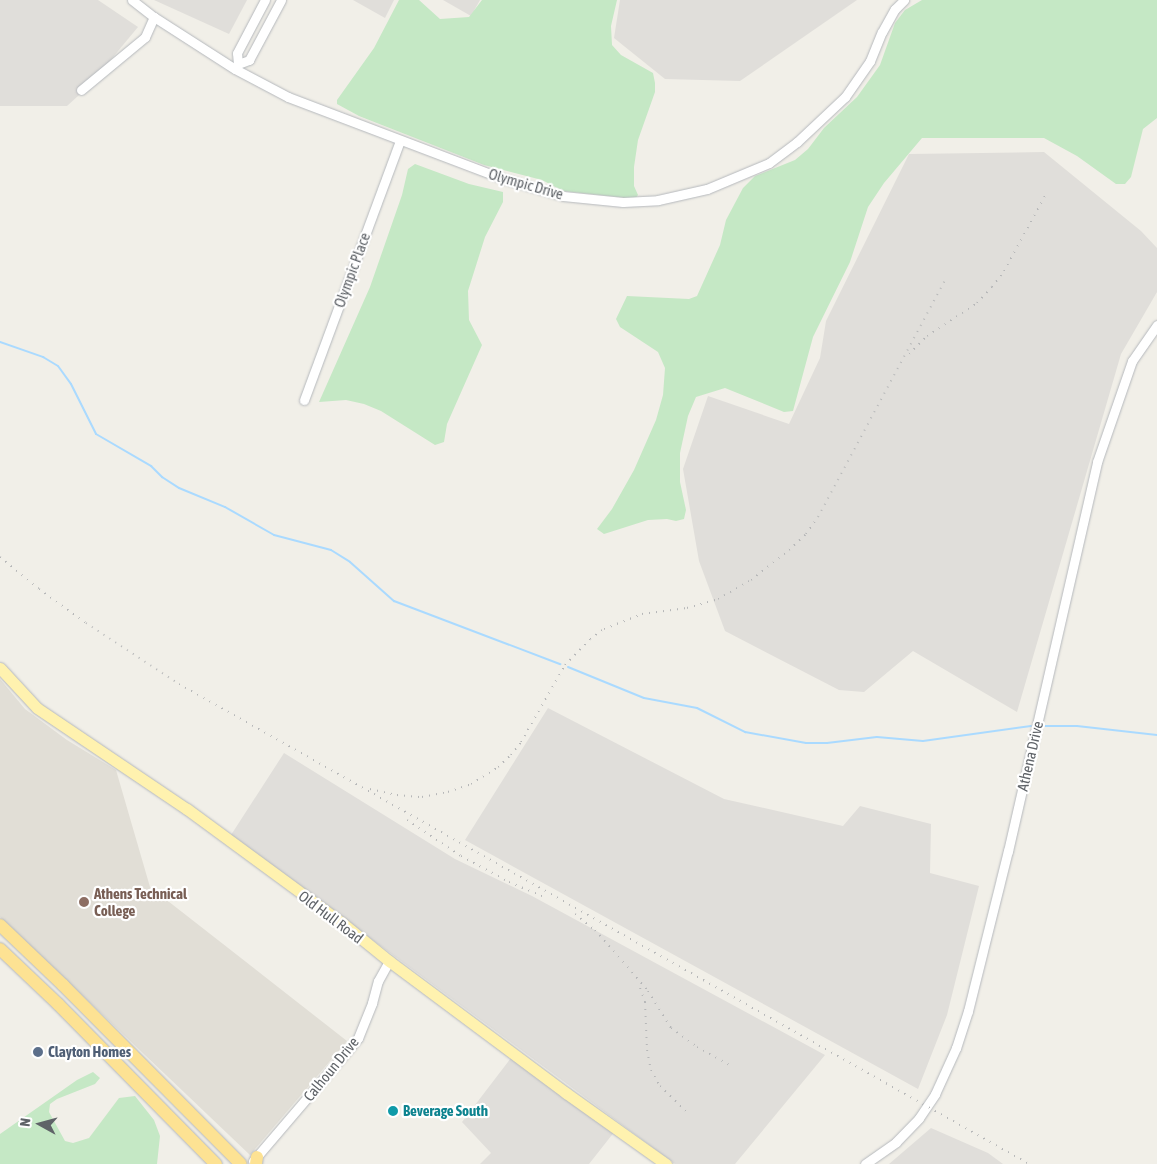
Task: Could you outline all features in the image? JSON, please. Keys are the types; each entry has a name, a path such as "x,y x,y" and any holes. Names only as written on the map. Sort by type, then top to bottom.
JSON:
{"highway":[{"path":"0,925 241,1164"},
{"path":"0,934 18,950 34,957"},
{"path":"0,949 92,1038 216,1164"},
{"path":"92,1038 112,1050 150,1084 229,1164"}],"main road":[{"name":"Old Hull Road","path":"0,668 37,708 187,809 341,922 389,961 666,1164"}],"street":[{"name":"Olympic Drive","path":"132,0 154,17 288,97 507,180 563,196 623,202 646,201 707,189 769,163 832,109 860,79 890,17 904,0"},
{"path":"266,0 236,53 237,66 249,60 281,0"},
{"path":"81,90 144,37 154,17"},
{"name":"Olympic Place","path":"304,400 400,140"},
{"name":"Athena Drive","path":"865,1164 896,1142 919,1118 935,1094 956,1048 968,1011 1008,851 1098,462 1132,361 1157,325"},
{"name":"Calhoun Drive","path":"255,1162 358,1038 372,1003 378,981 389,961"}],"shaded area":[{"path":"0,0 98,0 138,27 89,86 67,106 0,106"},
{"path":"154,0 247,0 229,34"},
{"path":"353,0 394,0 385,18"},
{"path":"443,0 480,0 471,16"},
{"path":"620,0 857,0 740,81 665,79 614,38"},
{"path":"1044,152 1141,231 1157,248 1157,292 1121,354 1017,712 913,651 864,692 839,690 725,631 699,561 683,469 708,396 789,424 820,358 826,321 909,154"},
{"name":"Athens Technical College","path":"0,679 25,709 67,740 116,770 150,887 347,1041 250,1155 0,917"},
{"path":"548,708 724,799 843,826 860,806 931,824 930,873 979,886 947,1015 918,1089 465,840"},
{"path":"284,753 455,859 532,896 825,1055 735,1164 675,1164 231,835"},
{"path":"514,1054 615,1131 589,1164 480,1164 491,1153 462,1122"},
{"path":"931,1128 988,1153 1003,1164 889,1164"}],"green space":[{"path":"399,0 419,0 440,19 469,17 482,0 617,0 611,26 612,45 621,55 653,73 655,83 655,92 638,140 634,167 634,186 638,195 635,199 563,191 542,180 484,165 359,116 337,104 337,100 374,48"},
{"path":"922,0 1157,0 1157,118 1143,129 1131,177 1125,184 1116,184 1077,156 1044,138 922,138 884,183 868,207 850,262 813,337 793,411 784,412 725,388 696,397 688,416 680,453 680,482 686,510 684,519 676,521 667,519 648,520 604,534 597,529 612,509 634,470 656,420 663,395 665,368 658,352 620,327 616,319 627,296 689,299 697,296 720,245 726,220 743,188 755,176 795,160 808,149 824,128 857,97 880,65 895,23 905,10"},
{"path":"415,164 469,184 503,192 503,202 485,237 468,291 469,320 482,345 447,424 444,442 435,445 381,411 364,404 346,400 319,402 370,287 402,195 408,169"},
{"path":"93,1072 100,1078 95,1084 57,1099 50,1104 49,1112 65,1141 73,1143 89,1138 119,1098 135,1096 154,1120 160,1136 157,1164 0,1164 0,1134 77,1080"}],"waterway":[{"path":"0,342 43,357 58,366 71,384 96,434 151,466 162,477 179,488 225,507 274,535 331,550 350,562 394,601 560,664"},
{"path":"568,667 644,698 697,708 745,732 806,743 827,743 877,737 923,741 1031,726"},
{"path":"1040,726 1077,726 1157,735"}],"railway":[{"path":"909,354 927,336 977,303 992,287 1004,271 1046,194"},
{"path":"370,789 397,795 422,797 448,792 471,784 498,767 511,755 521,742 565,665 590,639 604,629 642,614 687,608 718,599 751,580 789,550 806,534 818,517 945,280"},
{"path":"0,557 39,589 86,623 179,684 1029,1164"},
{"path":"407,820 461,856 509,882 544,897"},
{"path":"575,914 595,930 632,972 648,991 671,1028 697,1047 731,1066"},
{"path":"640,988 645,1002 647,1050 651,1070 660,1086 686,1111"}],"place":[{"name":"Athens Technical College","path":"84,902"},
{"name":"Clayton Homes","path":"38,1052"},
{"name":"Beverage South","path":"393,1111"}]}
